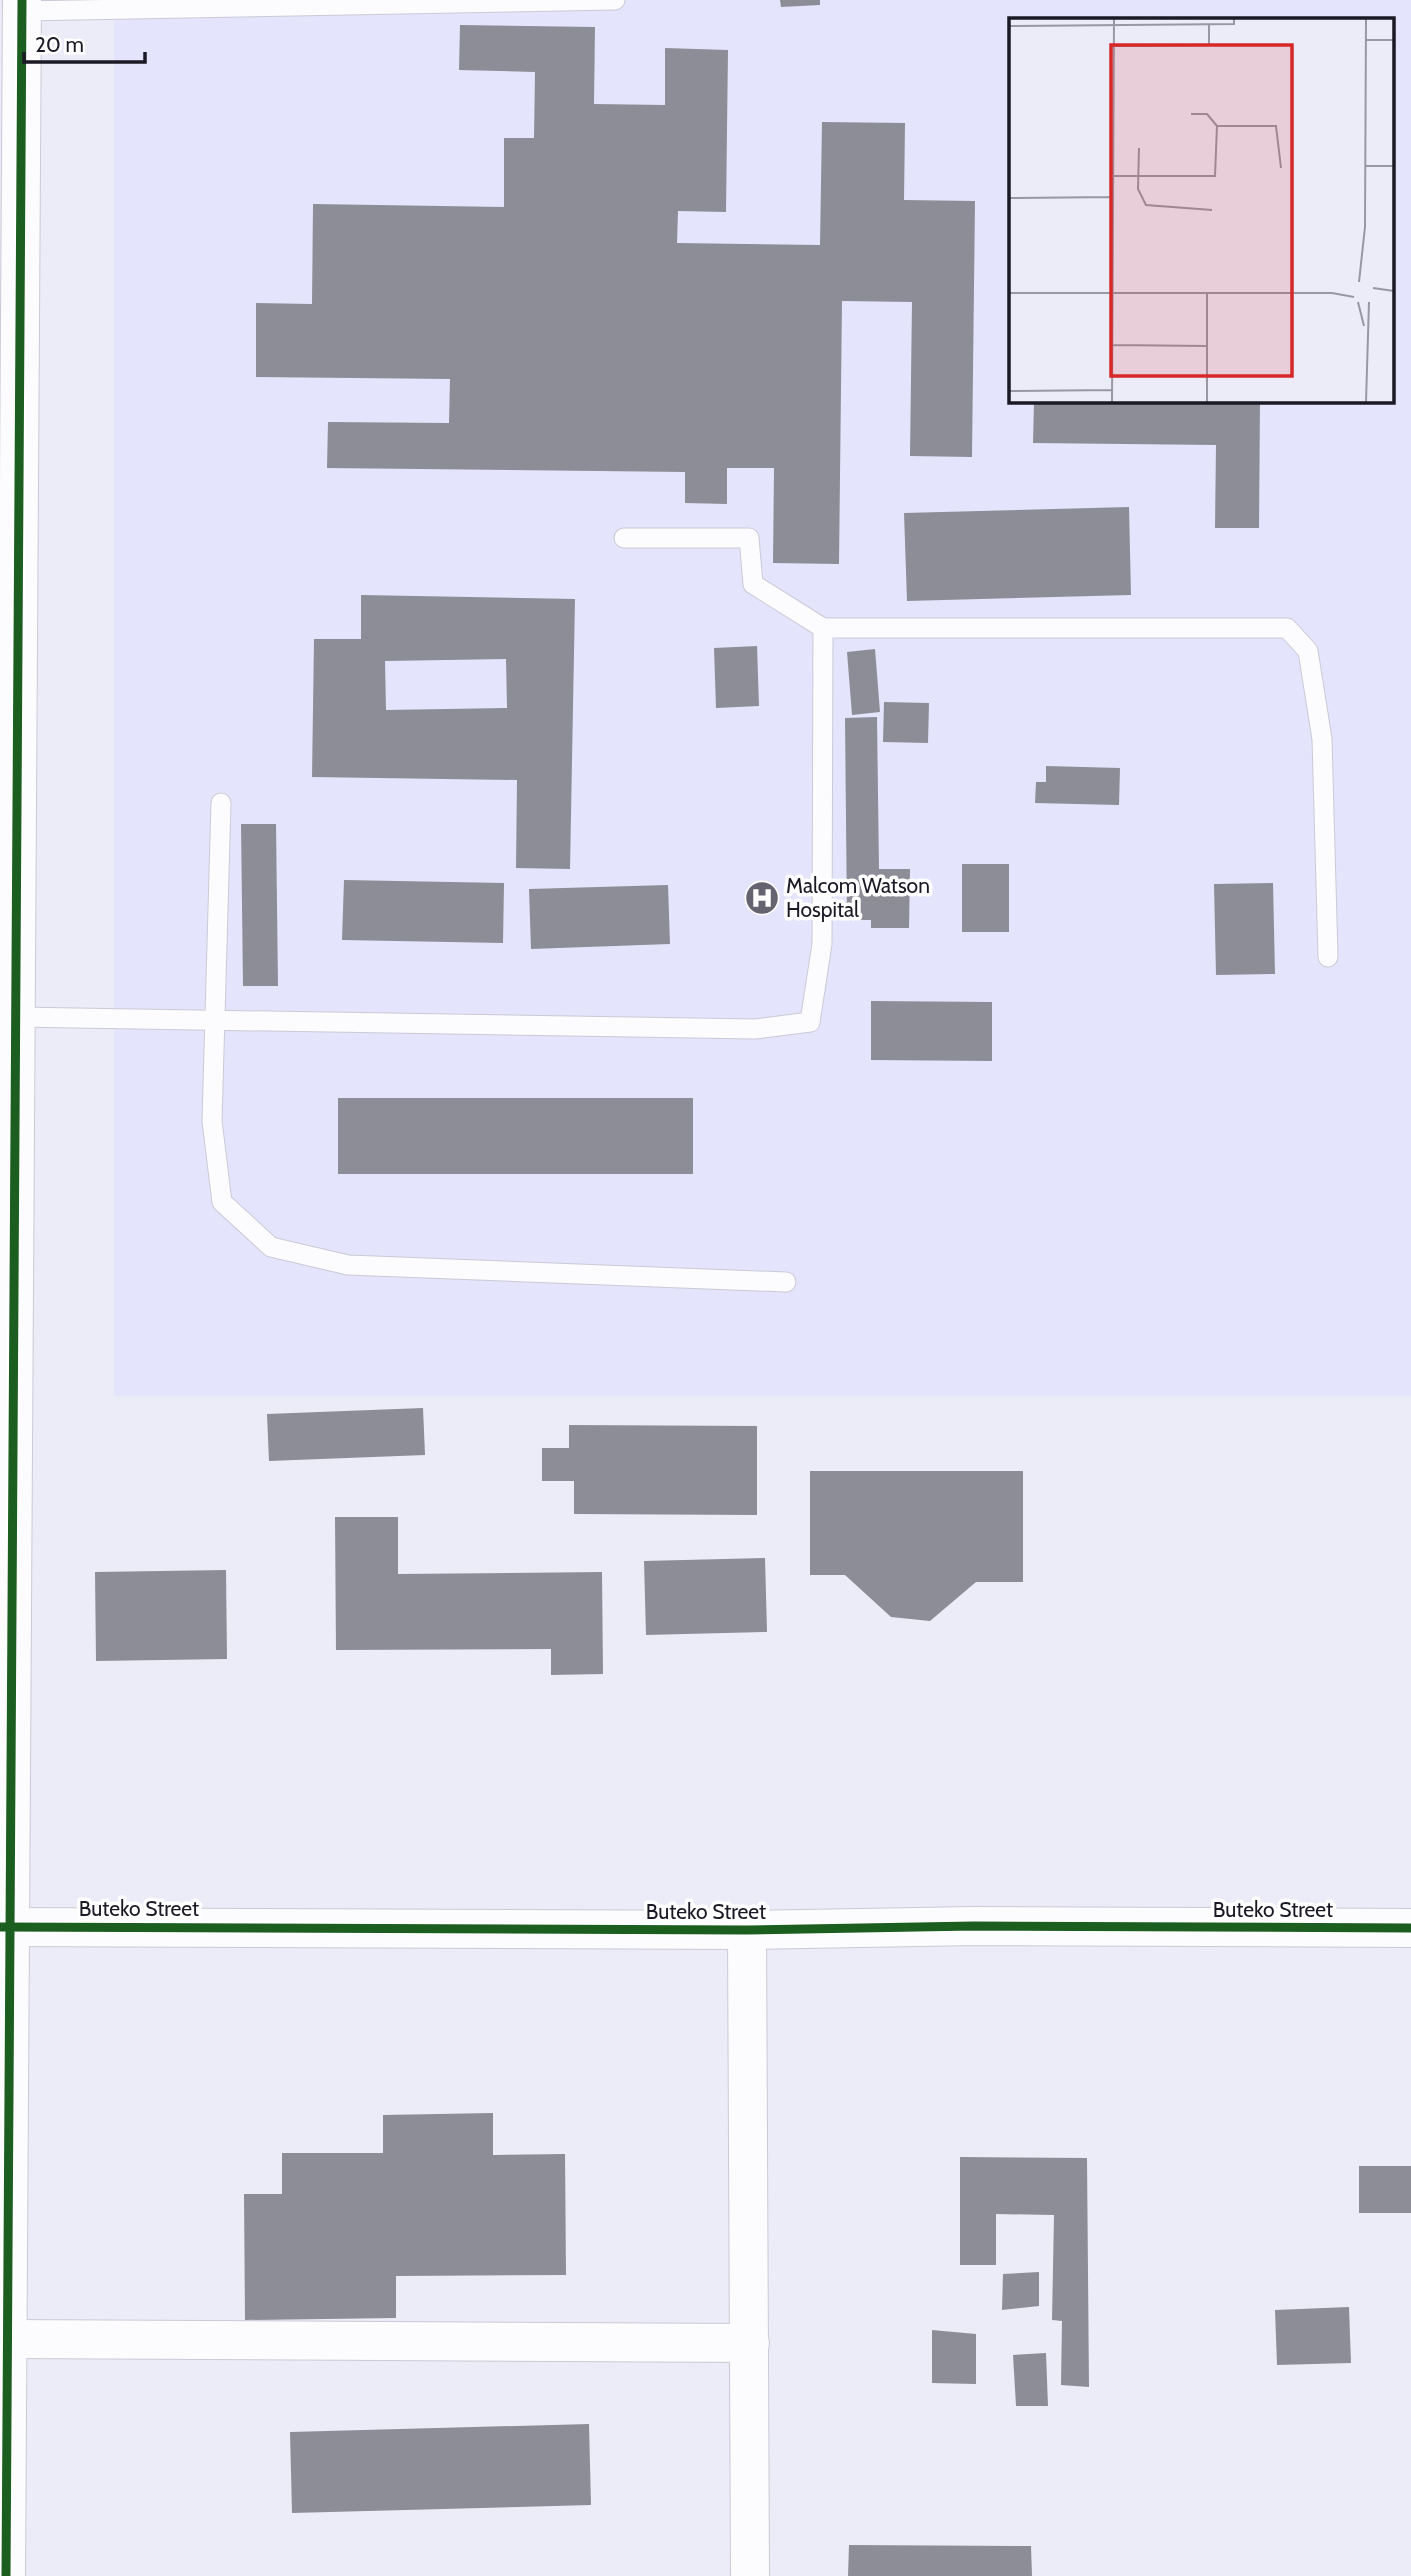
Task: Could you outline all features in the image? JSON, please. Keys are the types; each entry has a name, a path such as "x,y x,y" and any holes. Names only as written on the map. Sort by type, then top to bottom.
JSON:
{"street":[{"path":"6,2576 7,1185 16,1017 22,6"},
{"name":"Buteko Street","path":"5,1926 747,1930 974,1926 1411,1928"},
{"path":"747,1930 750,2576"},
{"path":"8,2339 750,2343"}],"lane":[{"path":"22,6 615,0"},
{"path":"624,538 749,538 753,584 823,628 1287,628 1308,650 1322,739 1328,957"},
{"path":"16,1017 755,1029 810,1022 822,944 823,628"},
{"path":"221,803 212,1121 222,1202 271,1247 348,1265 786,1282"}],"shaded area":[{"name":"Malcom Watson Hospital","path":"114,0 1411,0 1411,1396 114,1396"}],"building":[{"path":"780,0 820,0 820,5 781,7"},
{"path":"460,25 595,27 594,104 665,105 665,48 728,50 726,212 678,211 677,243 820,245 822,122 905,123 904,200 975,201 972,457 910,456 912,302 842,301 839,564 773,563 774,468 727,468 727,504 685,503 685,472 327,468 328,422 449,423 450,379 256,377 256,303 312,304 313,204 504,207 504,138 534,138 535,72 459,70"},
{"path":"1034,402 1260,402 1259,528 1215,528 1216,445 1033,443"},
{"path":"1129,507 1131,595 907,601 904,513"},
{"path":"361,595 575,599 570,869 516,868 517,780 312,777 314,639 361,639","holes":["506,659 507,708 386,710 385,661"]},
{"path":"757,646 759,706 716,708 714,648"},
{"path":"875,649 880,712 852,715 847,652"},
{"path":"884,702 929,703 928,743 883,742"},
{"path":"877,717 879,869 910,869 909,928 871,928 871,920 847,920 845,718"},
{"path":"1046,766 1120,768 1119,805 1035,803 1036,782 1046,782"},
{"path":"241,824 276,824 278,986 243,986"},
{"path":"962,864 1009,864 1009,932 962,932"},
{"path":"344,880 504,883 503,943 342,940"},
{"path":"1273,883 1275,974 1216,975 1214,884"},
{"path":"668,885 670,944 531,949 529,889"},
{"path":"871,1001 992,1002 992,1061 871,1060"},
{"path":"338,1098 693,1098 693,1174 338,1174"},
{"path":"423,1408 425,1455 269,1461 267,1414"},
{"path":"569,1425 757,1426 757,1515 574,1514 574,1481 542,1481 542,1448 569,1448"},
{"path":"810,1471 1023,1471 1023,1582 976,1582 930,1621 891,1617 845,1575 810,1575"},
{"path":"335,1517 398,1517 398,1574 602,1572 603,1674 551,1675 551,1649 336,1650"},
{"path":"765,1558 767,1632 646,1635 644,1561"},
{"path":"226,1570 227,1659 96,1661 95,1572"},
{"path":"493,2113 493,2155 565,2154 566,2275 396,2276 396,2318 245,2320 244,2194 282,2194 282,2153 383,2153 383,2115"},
{"path":"960,2157 1087,2158 1089,2387 1061,2385 1062,2321 1052,2320 1054,2215 996,2214 996,2265 960,2265"},
{"path":"1359,2166 1411,2166 1411,2213 1359,2213"},
{"path":"1039,2272 1039,2306 1002,2310 1003,2274"},
{"path":"1349,2307 1351,2363 1277,2365 1275,2310"},
{"path":"932,2330 976,2334 976,2384 932,2383"},
{"path":"1046,2353 1048,2406 1016,2406 1013,2355"},
{"path":"589,2424 591,2505 292,2513 290,2432"},
{"path":"849,2545 1031,2546 1032,2576 848,2576"}],"cycle path":[{"path":"6,2576 22,0"},
{"path":"1,1927 747,1930 974,1926 1411,1928"}],"place":[{"name":"Malcom Watson Hospital","path":"762,898"}]}
